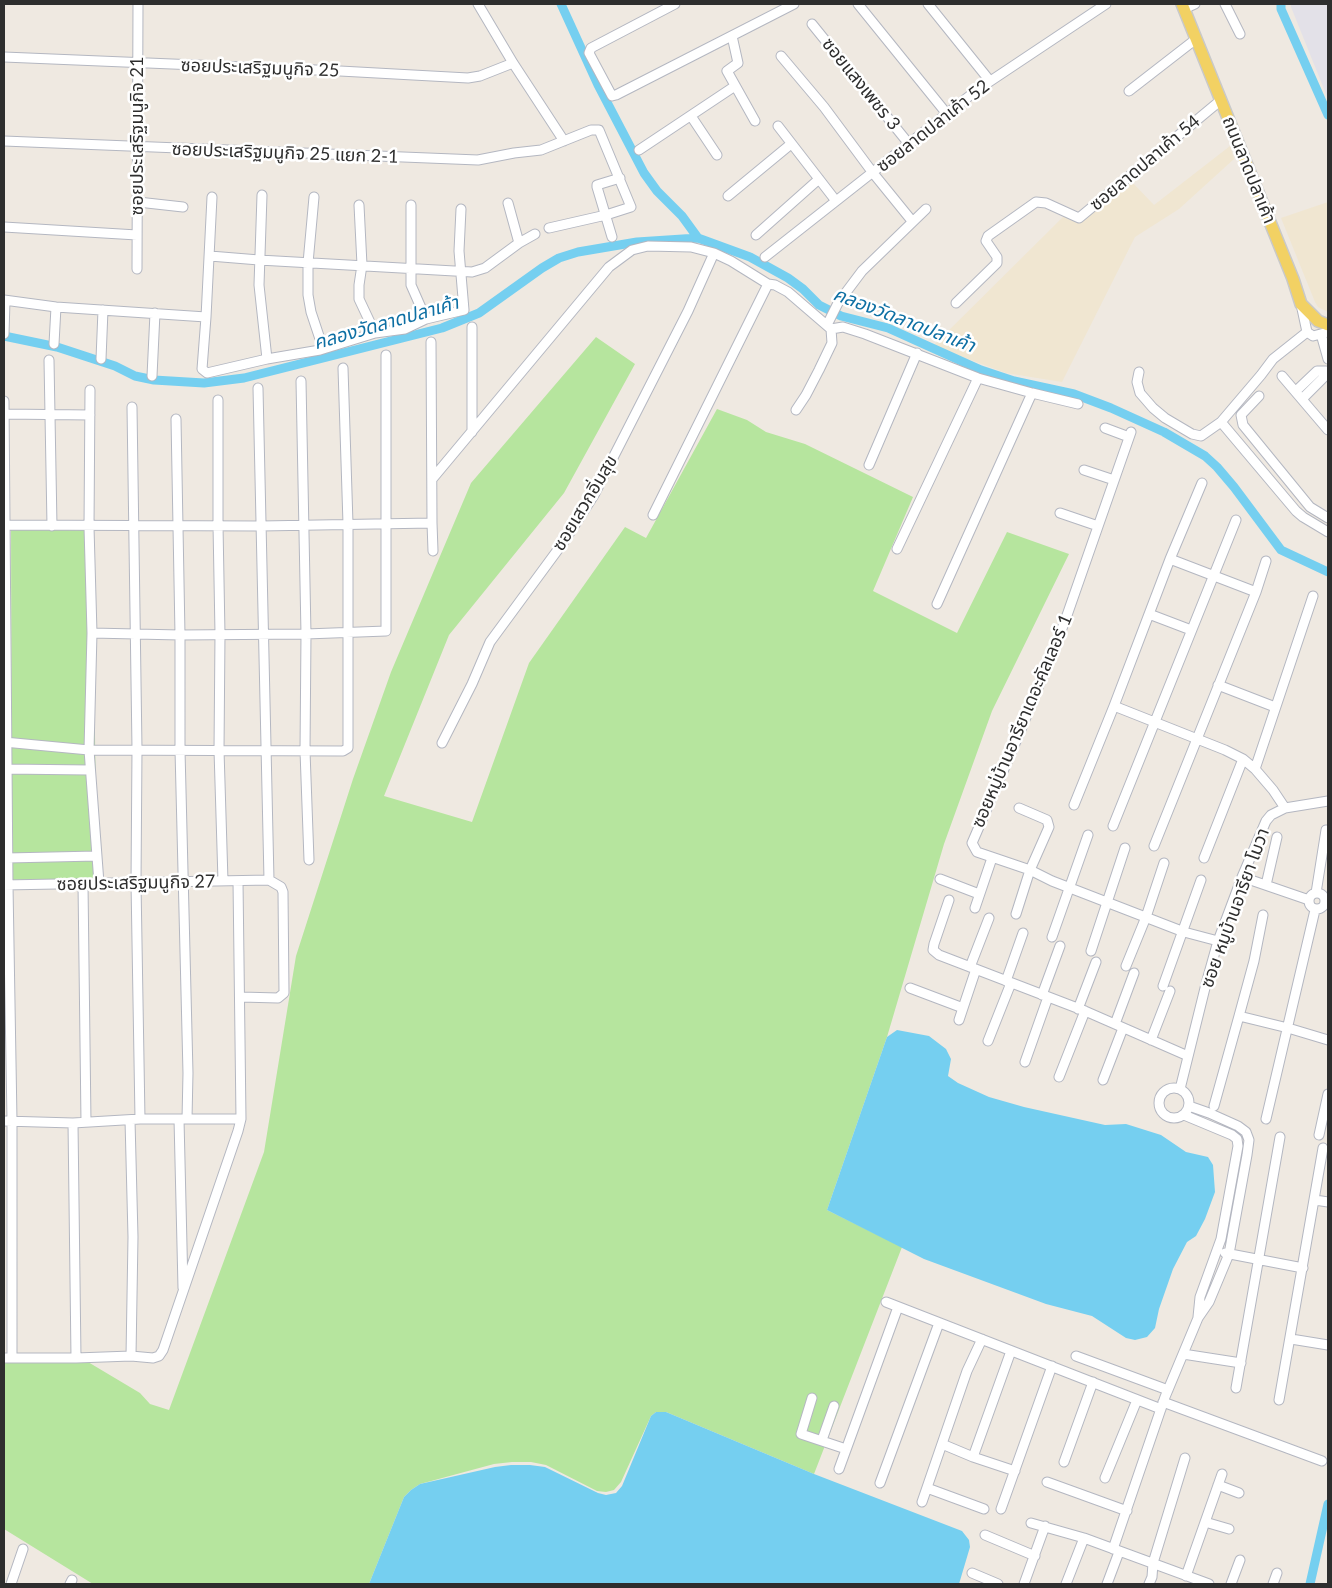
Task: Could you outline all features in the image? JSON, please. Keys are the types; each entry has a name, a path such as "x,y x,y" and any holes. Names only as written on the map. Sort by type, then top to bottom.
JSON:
{"main road":[{"name":"ถนนลาดปลาเค้า","path":"1187,5 1196,39 1302,304 1326,330"}],"street":[{"name":"ซอยประเสริฐมนูกิจ 21","path":"137,269 138,4"},
{"path":"478,4 513,63 564,141"},
{"path":"675,4 591,48 589,52 612,96 794,4"},
{"path":"858,4 947,114"},
{"path":"928,4 990,81"},
{"name":"ซอยลาดปลาเค้า 52","path":"765,257 990,81 1106,4"},
{"path":"1225,4 1240,34"},
{"name":"ซอยแสงเพชร 3","path":"812,24 910,144"},
{"path":"732,36 738,63 727,71 755,121"},
{"path":"1128,91 1196,39"},
{"path":"781,56 824,107 873,173 912,221"},
{"name":"ซอยประเสริฐมนูกิจ 25","path":"4,58 468,78 480,76 513,63"},
{"path":"640,150 735,86"},
{"name":"ซอยลาดปลาเค้า 54","path":"956,303 996,263 997,257 986,241 988,236 1036,202 1046,203 1079,218 1221,100"},
{"path":"691,116 717,155"},
{"path":"778,126 836,201"},
{"name":"ซอยประเสริฐมนูกิจ 25 แยก 2-1","path":"4,141 138,148 478,160 514,152 541,150 591,130 599,130 620,178"},
{"path":"728,196 791,144"},
{"path":"549,228 606,215 631,207 620,178 597,186 606,215 612,237"},
{"path":"756,235 819,179"},
{"path":"262,195 259,260 260,302 267,359"},
{"path":"212,197 202,369 207,373 323,348 375,333 405,329 426,319 464,310 459,251 461,209"},
{"path":"314,197 308,263 308,295 311,312 323,348"},
{"path":"138,202 184,207"},
{"path":"508,203 519,242"},
{"path":"360,205 362,265 358,285 359,299 375,333"},
{"path":"411,205 411,285 426,319"},
{"path":"796,410 806,395 832,342 829,325 838,303 862,271 926,209"},
{"path":"4,227 136,236"},
{"path":"210,256 472,272 485,268 519,242 535,234"},
{"path":"433,478 609,267 632,250 648,246 691,248 714,253 731,261 768,284 775,285 788,292 829,325 850,330 917,353 978,378 1078,404"},
{"name":"ซอยเสวกอิ่มสุข","path":"442,743 472,684 490,642 565,540 594,495 684,319 714,253"},
{"path":"652,515 768,284"},
{"path":"4,334 4,300 56,307 206,317"},
{"path":"1302,304 1307,332 1313,336 1326,330 1328,356"},
{"path":"54,344 56,307"},
{"path":"101,359 103,310"},
{"path":"152,376 156,313"},
{"path":"472,327 472,432"},
{"path":"1139,372 1137,382 1140,393 1153,408 1165,418 1192,434 1201,436 1221,422 1261,376 1273,359 1307,332"},
{"path":"431,342 433,551"},
{"path":"869,465 917,353"},
{"path":"92,633 180,635 386,631 386,355"},
{"path":"49,360 52,526"},
{"path":"5,742 89,750 342,751 348,748 350,631 344,368"},
{"path":"1299,395 1327,373"},
{"path":"1282,376 1328,430"},
{"path":"897,549 978,378"},
{"path":"301,381 306,634 305,751 309,860"},
{"path":"241,997 278,998 284,993 283,892 281,887 269,880 258,388"},
{"path":"90,390 89,527 92,633 89,750 99,883"},
{"path":"937,604 1032,393"},
{"path":"1259,396 1241,415 1243,425 1310,507 1328,518"},
{"path":"218,400 219,750 223,881"},
{"path":"4,401 8,1358 131,1356 153,1358 159,1356 163,1350 241,1119 241,997 238,881"},
{"path":"132,407 140,1119"},
{"path":"4,414 90,415"},
{"path":"176,419 182,882 188,1073 183,1119 183,1294"},
{"path":"1221,422 1296,511 1328,532"},
{"name":"ซอยหมู่บ้านอารียาเดอะคัลเลอร์ 1","path":"1105,428 1130,434 1057,640 972,843 974,850 992,858 1030,870 1068,887 1184,932 1218,941"},
{"path":"1084,470 1114,480"},
{"path":"1074,805 1170,559 1202,483"},
{"path":"1060,513 1098,526"},
{"path":"1113,826 1236,520"},
{"path":"4,526 262,526 432,522"},
{"path":"1170,559 1256,592"},
{"path":"1154,846 1256,592 1266,561"},
{"path":"1255,769 1313,596"},
{"path":"1149,614 1192,630"},
{"path":"1218,685 1275,707"},
{"path":"1114,706 1198,738 1243,759 1255,769 1285,808"},
{"path":"1204,858 1243,759"},
{"path":"6,769 90,770"},
{"name":"ซอย หมูบ้านอารียา โมวา","path":"1180,1089 1218,941 1266,821 1271,815 1285,808 1328,801"},
{"path":"1016,914 1030,870 1049,827 1047,820 1019,808"},
{"path":"1316,893 1326,830"},
{"path":"1052,937 1088,834"},
{"path":"1266,885 1277,837"},
{"path":"1091,951 1125,848"},
{"path":"7,858 97,856"},
{"path":"975,908 992,858"},
{"path":"1126,966 1146,917 1164,863"},
{"path":"1242,877 1309,900"},
{"path":"940,879 980,894"},
{"name":"ซอยประเสริฐมนูกิจ 27","path":"6,885 269,880"},
{"path":"1151,1040 1201,880"},
{"path":"84,884 86,1122"},
{"path":"1316,893 1324,896 1327,904 1321,909 1315,910 1310,906 1309,900 1312,894 1316,893"},
{"path":"949,900 933,950 939,955 1081,1010 1188,1056"},
{"path":"1266,1120 1315,910"},
{"path":"1214,1106 1254,962 1262,915"},
{"path":"959,1020 989,918"},
{"path":"988,1041 1023,933"},
{"path":"1025,1062 1060,946"},
{"path":"1059,1077 1096,962"},
{"path":"1103,1080 1134,973"},
{"path":"910,988 963,1008"},
{"path":"1238,1016 1328,1040"},
{"path":"1167,1089 1180,1089 1187,1096 1186,1110 1178,1118 1166,1116 1161,1112 1159,1106 1159,1099 1162,1093 1167,1089"},
{"path":"1320,1135 1328,1094"},
{"path":"1186,1110 1238,1139 1222,1239 1200,1297 1198,1318"},
{"path":"1107,1584 1127,1512 1162,1405 1198,1318 1209,1302 1229,1254 1249,1140 1246,1132 1238,1126 1209,1113 1186,1110"},
{"path":"8,1120 73,1123 140,1119 241,1119"},
{"path":"130,1120 133,1238 131,1356"},
{"path":"73,1123 76,1358"},
{"path":"1236,1388 1280,1137"},
{"path":"1279,1400 1323,1148"},
{"path":"1315,1200 1328,1202"},
{"path":"1217,1251 1303,1268"},
{"path":"886,1302 1137,1400 1162,1405 1322,1461"},
{"path":"839,1469 898,1307"},
{"path":"880,1483 939,1323"},
{"path":"922,1502 967,1371 982,1339"},
{"path":"1291,1339 1328,1345"},
{"path":"973,1457 1012,1351"},
{"path":"1183,1354 1241,1363"},
{"path":"1076,1356 1168,1390"},
{"path":"1001,1509 1052,1366"},
{"path":"1064,1462 1093,1382"},
{"path":"812,1398 801,1434 846,1449"},
{"path":"1106,1478 1137,1400"},
{"path":"822,1440 834,1406"},
{"path":"942,1444 1015,1472"},
{"path":"1149,1584 1152,1577 1153,1563 1185,1458"},
{"path":"1190,1580 1205,1522 1222,1474"},
{"path":"1047,1482 1127,1512"},
{"path":"1218,1485 1239,1493"},
{"path":"927,1488 984,1509"},
{"path":"1205,1522 1229,1530"},
{"path":"1031,1523 1084,1538 1153,1563 1190,1580 1209,1584"},
{"path":"1024,1584 1045,1526"},
{"path":"985,1535 1034,1556"},
{"path":"1066,1584 1084,1538"},
{"path":"10,1584 23,1549"},
{"path":"1231,1584 1240,1560"},
{"path":"1273,1584 1277,1573"},
{"path":"972,1574 998,1584"}],"shaded area":[{"path":"1291,4 1328,4 1328,99 1291,7"},
{"path":"1230,146 1234,159 1179,209 1135,237 1062,382 1006,373 933,346 1065,215 1080,222 1130,180 1154,205"},
{"path":"1328,202 1328,312 1318,307 1315,302 1281,218"}],"green space":[{"path":"596,337 635,364 564,493 449,635 384,796 472,822 529,663 625,527 646,538 717,409 747,420 766,432 805,444 913,497 873,591 957,633 1007,532 1069,554 992,711 944,844 887,1037 827,1210 902,1247 814,1474 666,1412 656,1412 651,1416 621,1482 614,1490 606,1492 597,1491 546,1465 531,1462 494,1464 420,1484 404,1497 369,1584 93,1584 4,1529 4,1363 88,1362 140,1393 150,1404 169,1410 264,1152 296,956 353,779 391,672 471,483"},
{"path":"11,522 92,522 97,879 12,881"}],"water":[{"path":"897,1030 929,1036 946,1049 951,1059 948,1076 958,1083 989,1097 1024,1107 1105,1125 1126,1124 1161,1135 1186,1152 1208,1157 1213,1165 1215,1192 1205,1219 1196,1236 1187,1242 1173,1269 1159,1309 1155,1328 1147,1337 1135,1340 1126,1338 1092,1316 1046,1304 924,1259 827,1210 887,1037"},
{"path":"656,1412 666,1412 814,1474 962,1531 969,1540 970,1547 959,1584 369,1584 404,1497 420,1484 495,1467 530,1465 545,1467 598,1493 606,1495 616,1493 622,1486 651,1416"}],"waterway":[{"path":"561,4 598,85 644,173 657,191 682,216 698,238"},
{"path":"1281,4 1281,9 1328,115"},
{"name":"คลองวัดลาดปลาเค้า","path":"4,336 57,347 115,366 135,376 154,380 204,383 244,378 442,328 479,313 542,268 559,258 578,252 637,242 698,238 750,257 788,278 803,289 819,305 841,316 888,328 981,370 1014,381 1074,394 1164,432 1205,456 1217,467 1281,550 1328,572"},
{"path":"1310,1584 1328,1504"}]}
